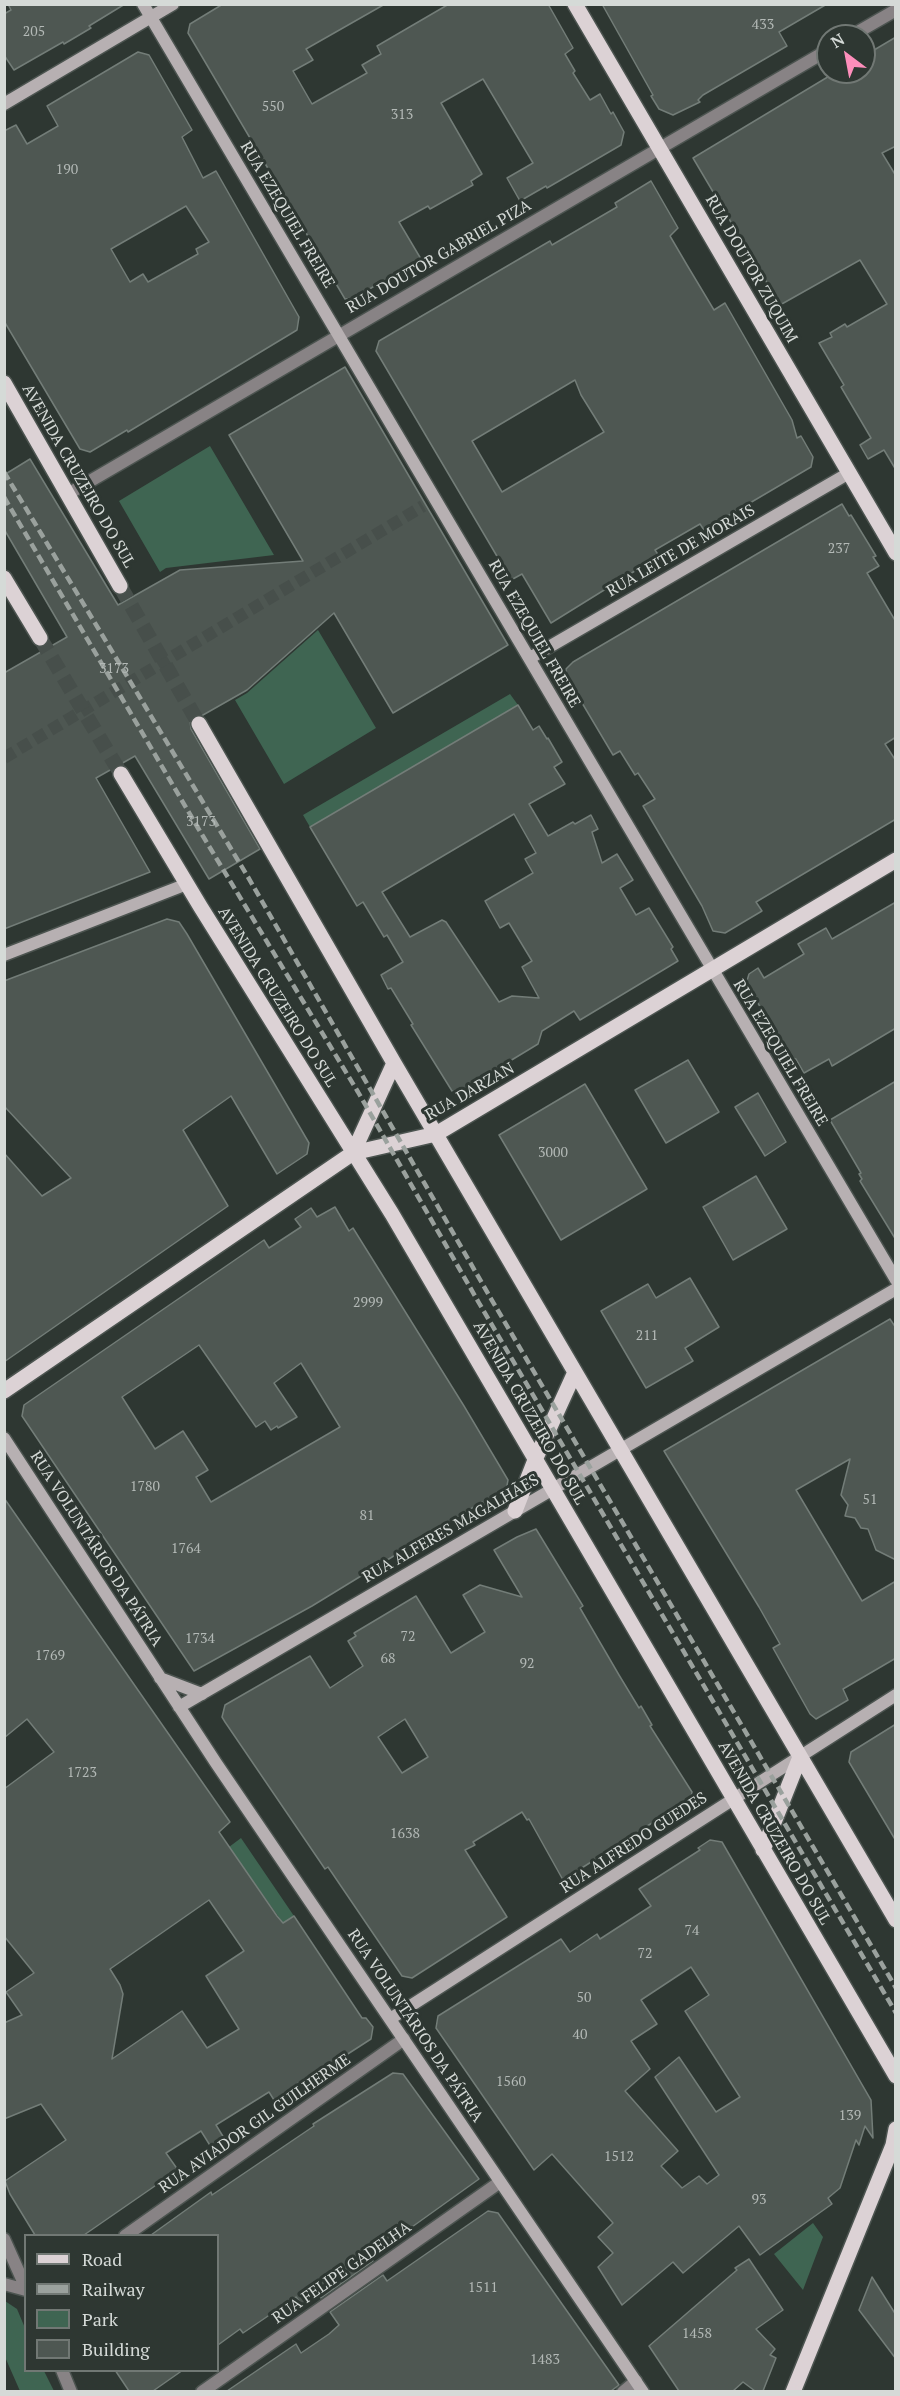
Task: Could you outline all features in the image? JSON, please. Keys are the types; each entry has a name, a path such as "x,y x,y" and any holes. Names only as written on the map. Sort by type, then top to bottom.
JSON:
{"main road":[{"name":"RUA DOUTOR ZUQUIM","path":"575,4 896,553"},
{"name":"AVENIDA CRUZEIRO DO SUL","path":"4,383 120,586"},
{"path":"4,578 40,638"},
{"path":"199,724 394,1064 896,1920"},
{"name":"AVENIDA CRUZEIRO DO SUL","path":"121,774 186,884 392,1214 896,2076"},
{"name":"RUA DARZAN","path":"4,1391 353,1153 436,1134 896,860"},
{"path":"353,1153 394,1064"},
{"path":"515,1511 535,1460 575,1372"},
{"path":"763,1850 800,1757"},
{"path":"793,2391 894,2144 896,2129"}],"street":[{"name":"RUA EZEQUIEL FREIRE","path":"143,4 896,1280"},
{"path":"4,104 172,4"},
{"path":"872,24 896,10"},
{"name":"RUA DOUTOR GABRIEL PIZA","path":"68,494 816,57"},
{"name":"RUA LEITE DE MORAIS","path":"530,658 849,473"},
{"path":"4,955 186,884"},
{"name":"RUA ALFERES MAGALHÃES","path":"179,1707 896,1289"},
{"name":"RUA VOLUNTÁRIOS DA PÁTRIA","path":"4,1438 179,1707 639,2386"},
{"path":"160,1678 202,1694"},
{"name":"RUA ALFREDO GUEDES","path":"390,2019 896,1695"},
{"name":"RUA AVIADOR GIL GUILHERME","path":"126,2234 404,2039"},
{"name":"RUA FELIPE GADELHA","path":"202,2391 500,2182"},
{"path":"4,2239 24,2284"},
{"path":"4,2284 24,2289"},
{"path":"63,2372 71,2391"},
{"path":"623,2391 639,2386"}],"green space":[{"path":"210,446 274,555 166,568 160,572 119,501"},
{"path":"318,630 376,728 284,784 235,700 247,693"},
{"path":"510,694 518,705 310,827 303,815"},
{"path":"241,1838 294,1916 283,1923 229,1847"},
{"path":"813,2223 823,2237 803,2290 774,2254"},
{"path":"5,2301 17,2309 24,2326 24,2372 44,2372 54,2391 20,2391 5,2357"}],"building":[{"path":"8,4 125,4 89,26 91,28 14,70 4,55 4,14 11,10"},
{"path":"223,4 385,4 306,49 313,60 293,71 312,104 367,73 362,65 381,54 377,46 449,4 548,4 573,48 565,54 575,71 573,73 590,100 600,94 611,114 613,112 624,132 621,145 520,201 507,178 533,163 483,79 441,103 482,174 471,181 473,185 430,209 428,206 399,222 421,259 354,298 345,299 188,33 190,24"},
{"path":"602,4 827,4 779,32 787,46 703,95 698,100 700,102 673,115 659,109"},
{"path":"896,37 896,146 882,153 896,176 896,470 884,450 868,459 860,445 871,438 841,387 844,385 819,343 832,337 830,333 845,324 847,327 887,304 860,260 780,305 693,158 816,84 876,84 876,49"},
{"path":"138,52 149,55 192,130 182,137 203,178 216,171 299,317 297,330 128,432 127,430 90,452 80,449 4,321 4,131 16,125 27,144 58,126 47,106","holes":["186,206 209,242 196,249 198,254 148,282 143,274 130,282 111,249"]},
{"path":"651,181 678,228 670,236 687,265 714,310 725,303 792,420 797,438 801,436 813,457 811,467 704,530 700,524 655,550 659,556 551,623 522,574 511,580 376,351 379,341 550,241 552,245 617,207 615,203","holes":["575,380 581,395 604,432 502,492 472,441"]},
{"path":"345,367 508,645 393,713 334,613 247,690 203,715 195,715 190,720 191,729 260,849 209,879 135,756 96,778 150,872 4,929 4,673 67,637 4,529 4,475 30,459 118,605 180,570 303,561 229,435"},
{"path":"842,504 876,556 873,557 879,566 867,573 896,622 896,737 885,744 896,761 896,819 756,902 762,911 725,933 713,931 702,906 643,806 655,799 638,773 635,775 620,751 613,755 566,676 566,669 573,662"},
{"path":"518,705 533,730 539,726 562,762 554,767 565,784 529,804 548,836 591,815 598,829 592,832 602,863 617,854 633,880 620,888 636,915 649,908 673,947 671,949 678,961 580,1020 574,1011 542,1031 538,1044 477,1081 479,1084 466,1092 452,1091 381,975 403,962 387,935 384,937 363,902 357,906 310,827","holes":["514,814 536,853 525,859 533,873 485,901 500,928 509,923 532,961 522,967 539,998 512,996 499,1002 446,922 442,920 410,937 382,892"]},
{"path":"896,902 896,1028 832,1066 829,1059 804,1073 796,1059 792,1058 746,984 749,974 758,968 764,978 804,954 798,944 826,928 832,939"},
{"path":"167,919 179,922 187,934 309,1143 307,1154 277,1174 231,1096 183,1130 228,1206 4,1362 4,1153 42,1196 71,1178 4,1106 4,981"},
{"path":"688,1060 719,1112 666,1143 635,1090"},
{"path":"896,1081 896,1240 860,1181 862,1179 859,1174 861,1173 830,1120"},
{"path":"585,1084 647,1189 561,1240 499,1135"},
{"path":"758,1093 786,1142 765,1156 735,1107"},
{"path":"756,1176 787,1229 733,1260 703,1207"},
{"path":"335,1207 349,1231 353,1228 508,1480 506,1491 484,1505 482,1502 312,1606 194,1671 22,1416 24,1405 264,1240 269,1248 301,1227 295,1219 311,1208 317,1217","holes":["199,1345 256,1427 265,1421 271,1430 297,1417 274,1383 301,1363 340,1427 211,1502 196,1477 208,1470 183,1431 155,1449 122,1397"]},
{"path":"690,1278 719,1327 685,1348 693,1361 646,1388 601,1311 648,1284 656,1298"},
{"path":"890,1319 896,1328 896,1560 876,1550 868,1529 861,1528 855,1518 845,1516 848,1505 841,1495 850,1459 796,1490 862,1601 896,1581 896,1658 843,1689 848,1700 816,1719 810,1714 773,1648 780,1644 664,1451"},
{"path":"4,1498 230,1822 219,1832 277,1916 283,1923 294,1916 362,2018 366,2018 373,2027 371,2039 309,2079 307,2077 274,2100 269,2092 216,2125 224,2138 211,2147 201,2131 166,2153 178,2170 85,2234 34,2234 10,2194 5,2181 66,2140 41,2104 4,2119 4,2023 22,2015 6,1992 34,1973 4,1936 4,1789 54,1752 27,1719 4,1738","holes":["209,1900 244,1951 206,1976 239,2029 207,2048 182,2011 112,2059 123,1994 110,1969"]},
{"path":"536,1529 583,1606 580,1608 619,1675 639,1708 641,1706 652,1725 650,1726 692,1792 691,1798 563,1880 529,1819 527,1820 522,1812 473,1842 475,1845 465,1850 507,1917 412,1978 402,1976 328,1867 325,1869 225,1722 222,1717 225,1705 310,1656 330,1688 363,1666 348,1641 356,1636 354,1633 416,1596 451,1653 485,1632 463,1595 480,1585 522,1597 494,1550","holes":["405,1719 428,1757 402,1773 378,1737"]},
{"path":"896,1724 896,1841 849,1762 851,1752"},
{"path":"710,1840 722,1842 871,2100 873,2138 865,2126 859,2145 856,2140 840,2188 828,2198 832,2204 760,2255 739,2226 683,2273 673,2262 622,2305 598,2267 613,2253 598,2237 613,2223 552,2154 534,2170 436,2028 438,2016 561,1939 570,1952 597,1934 600,1939 651,1906 639,1889 700,1850 698,1848","holes":["691,1967 709,1995 685,2011 740,2097 716,2112 679,2057 655,2077 719,2175 707,2184 699,2176 682,2188 661,2166 678,2151 625,2091 650,2069 631,2041 657,2024 641,2000"]},
{"path":"393,2073 403,2074 479,2179 370,2257 373,2261 321,2298 318,2293 302,2305 296,2297 243,2333 240,2329 219,2344 219,2234 152,2234 211,2192 212,2195 314,2126 313,2124"},
{"path":"488,2211 498,2213 619,2385 611,2391 227,2391 296,2344 301,2353 329,2334 339,2325 330,2312 383,2275 387,2281"},
{"path":"749,2259 783,2310 756,2329 775,2349 770,2355 776,2358 763,2391 755,2391 743,2382 733,2391 679,2391 649,2346 737,2270 735,2268"},
{"path":"872,2277 896,2315 896,2359 859,2310"},
{"path":"116,2372 180,2372 153,2391 129,2391"}],"tunnel":[{"path":"4,758 423,506"},
{"path":"120,586 199,724"},
{"path":"40,638 121,774"}],"railway":[{"path":"4,472 248,877 490,1297 896,1988"},
{"path":"4,497 198,828 358,1092 479,1303 896,2013"}]}
